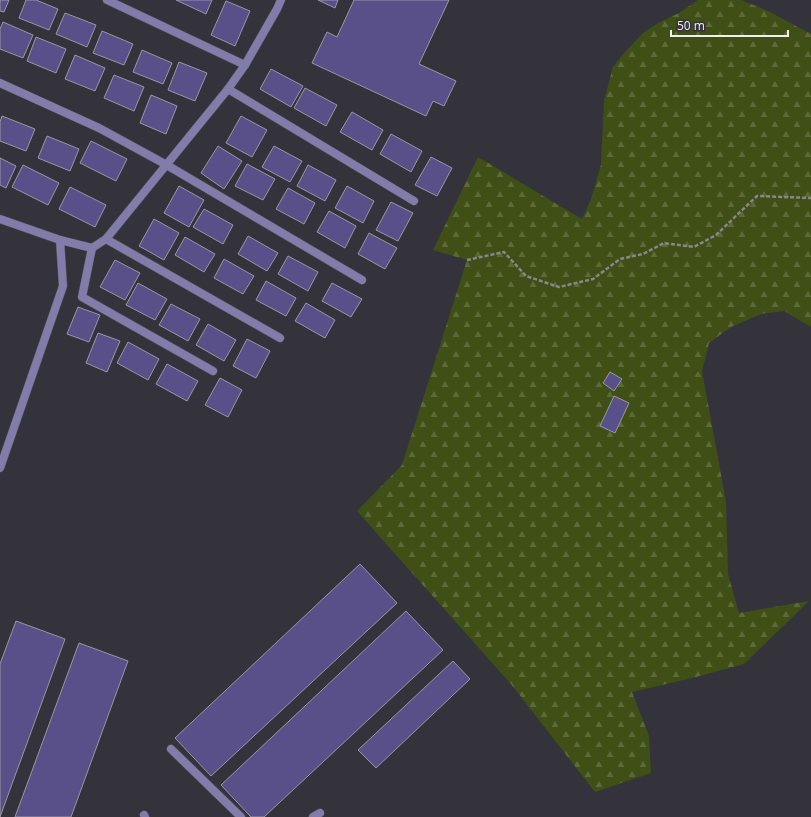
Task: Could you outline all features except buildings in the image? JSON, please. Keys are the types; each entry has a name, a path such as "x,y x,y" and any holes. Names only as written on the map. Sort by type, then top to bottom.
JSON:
{"street":[{"path":"107,0 245,65"},
{"path":"213,371 82,297 92,248 106,238 165,164 228,89 245,65 281,0"},
{"path":"0,83 99,128 165,164 362,280"},
{"path":"228,89 414,201"},
{"path":"0,219 60,240 92,248"},
{"path":"106,238 280,338"},
{"path":"0,468 63,286 60,240"},
{"path":"171,749 241,817"}],"path":[{"path":"467,260 504,252 526,276 559,287 593,279 620,259 643,254 664,243 694,247 716,235 757,196 811,198"}],"green space":[{"path":"698,0 741,0 768,11 811,34 811,327 784,311 761,314 731,327 709,343 702,371 726,502 728,574 739,613 809,601 744,664 632,692 649,736 651,773 595,792 511,684 357,511 402,465 467,260 433,250 478,157 582,219 591,199 601,165 604,101 613,67 643,33 658,23 679,13"}]}
